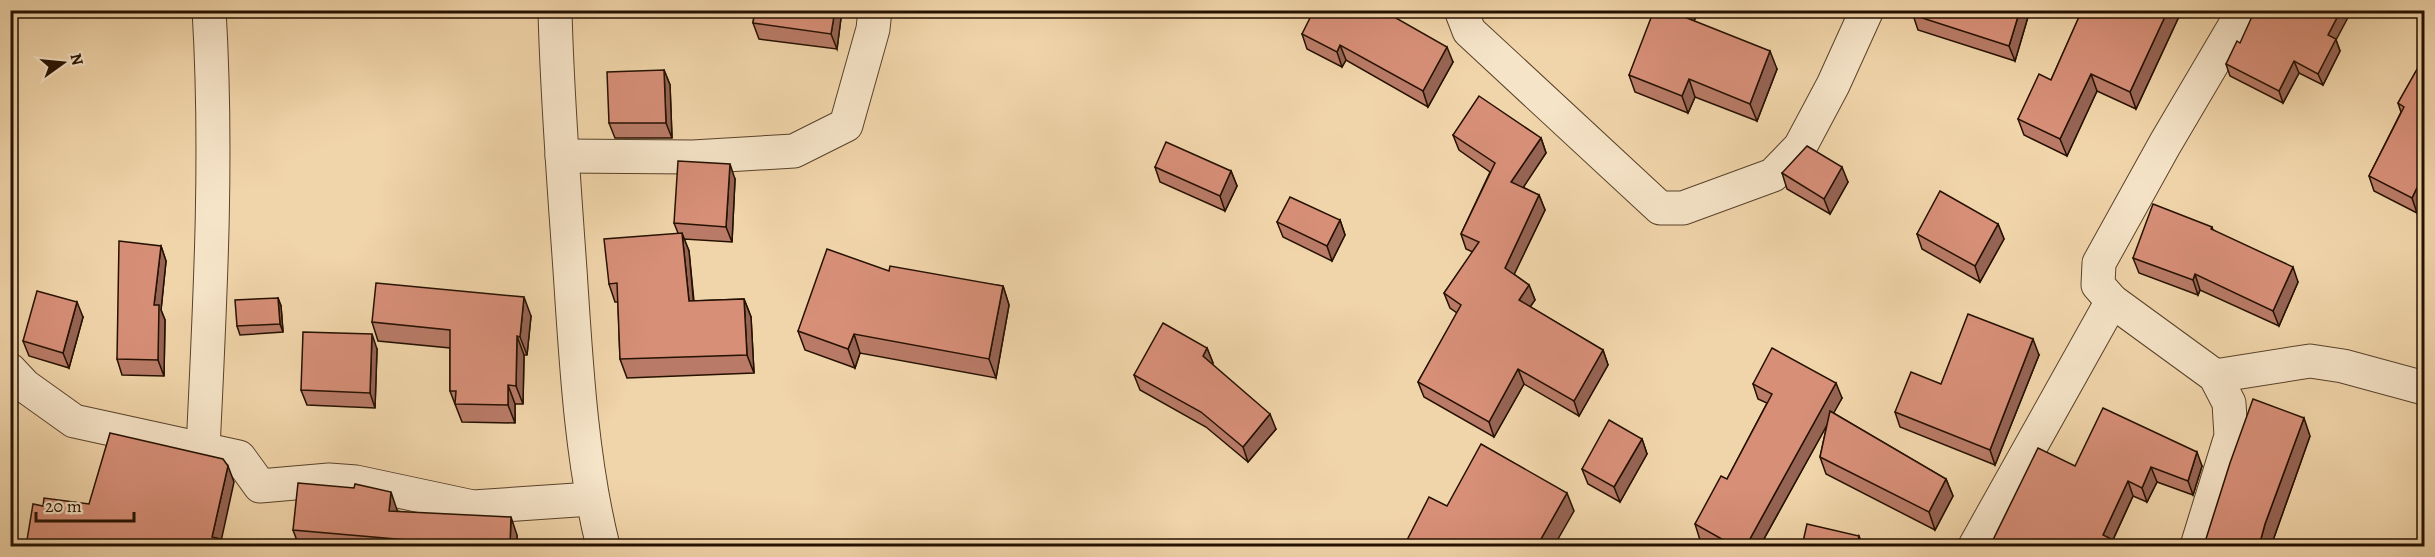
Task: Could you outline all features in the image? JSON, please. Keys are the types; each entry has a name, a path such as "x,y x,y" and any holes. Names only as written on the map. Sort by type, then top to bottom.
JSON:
{"street":[{"path":"203,449 209,335 214,94 209,10"},
{"path":"555,10 574,326 591,500 603,546"},
{"path":"562,156 693,157 794,151 846,125 873,28 875,10"},
{"path":"1461,10 1469,31 1660,208 1683,208 1773,175 1800,147 1833,85 1868,10"},
{"path":"2198,546 2231,436 2229,403 2215,376 2112,301 2098,285 2099,263 2165,144 2244,10"},
{"path":"1975,546 2112,301"},
{"path":"2215,376 2310,361 2343,366 2424,388"},
{"path":"10,370 26,386 74,421 239,457 260,486 329,480 356,482 473,507 591,500"}],"building":[{"path":"755,10 835,10 831,34 753,23"},
{"path":"1314,10 1382,10 1447,47 1423,91 1340,45 1337,52 1302,34"},
{"path":"1654,10 1684,10 1682,16 1770,51 1750,104 1689,79 1682,96 1629,75"},
{"path":"1914,10 2020,10 2009,46 1913,15"},
{"path":"2082,10 2168,10 2130,92 2091,74 2060,139 2018,119 2039,74 2051,80"},
{"path":"2255,10 2341,10 2328,35 2336,39 2318,74 2294,61 2279,91 2226,64 2237,41 2240,43"},
{"path":"2424,57 2424,173 2412,198 2369,176 2404,107 2398,103"},
{"path":"664,70 666,123 609,123 607,72"},
{"path":"1479,96 1541,138 1511,182 1539,195 1505,268 1529,285 1519,300 1603,350 1574,401 1518,369 1489,422 1418,382 1461,305 1444,293 1479,242 1461,234 1495,163 1453,135"},
{"path":"1166,142 1231,171 1220,196 1155,167"},
{"path":"1807,146 1842,167 1824,199 1782,173"},
{"path":"678,161 730,164 726,227 674,223"},
{"path":"1940,191 1998,224 1975,266 1917,234"},
{"path":"1290,197 1340,220 1327,246 1277,222"},
{"path":"2153,204 2212,227 2211,229 2293,267 2273,311 2195,274 2193,280 2133,258"},
{"path":"682,233 689,301 744,299 747,355 620,359 617,283 609,284 604,239"},
{"path":"119,241 161,246 154,305 159,305 158,360 117,359"},
{"path":"827,249 889,271 890,266 1003,286 989,359 854,334 848,349 798,331"},
{"path":"376,283 524,297 520,337 517,336 516,386 508,385 508,405 455,404 456,391 450,391 450,330 372,322"},
{"path":"37,291 77,302 63,353 23,341"},
{"path":"278,298 280,324 237,326 235,300"},
{"path":"1968,314 2033,339 1990,450 1895,412 1911,372 1941,384"},
{"path":"1163,323 1207,348 1203,356 1270,414 1243,447 1201,412 1134,375"},
{"path":"303,332 372,334 370,393 301,390"},
{"path":"1772,348 1836,383 1746,546 1734,546 1695,524 1721,476 1727,479 1772,394 1753,384"},
{"path":"2253,399 2304,418 2259,546 2219,546 2205,542"},
{"path":"2103,408 2197,452 2188,481 2151,467 2142,488 2128,481 2103,535 2125,546 1990,546 2038,448 2075,466"},
{"path":"1830,411 1946,479 1929,512 1820,457"},
{"path":"1609,420 1642,439 1614,487 1582,469"},
{"path":"110,433 223,459 228,466 212,537 225,540 223,546 26,546 33,504 43,506 44,498 89,504"},
{"path":"1481,444 1567,493 1537,546 1404,546 1429,497 1447,506"},
{"path":"298,483 354,488 355,484 391,492 389,511 511,517 510,546 430,546 430,542 293,530"},
{"path":"1807,524 1859,536 1857,546 1802,546"}]}
